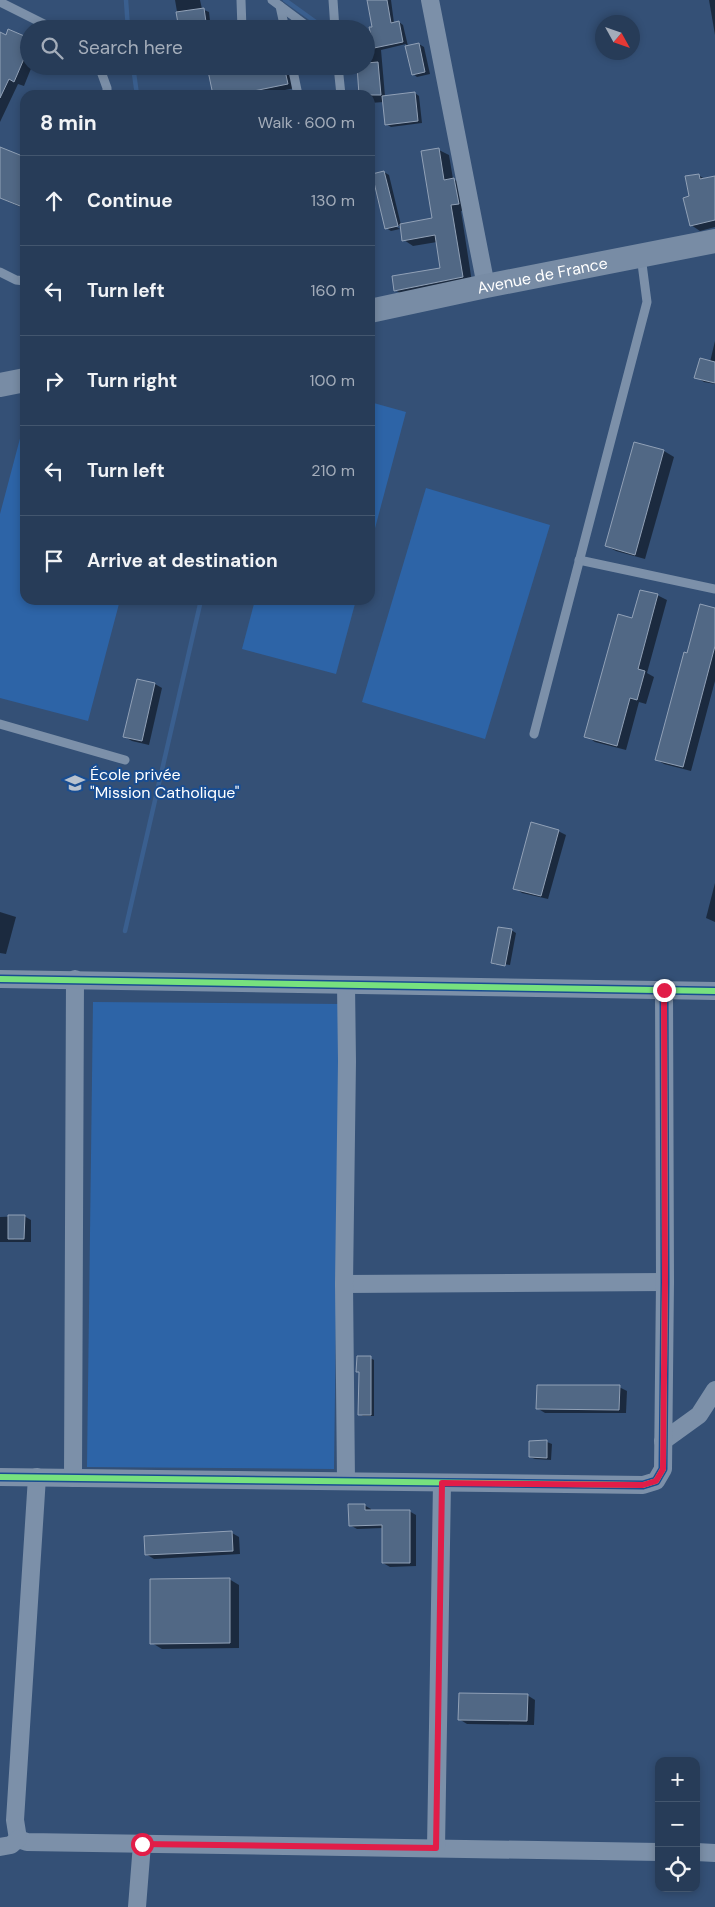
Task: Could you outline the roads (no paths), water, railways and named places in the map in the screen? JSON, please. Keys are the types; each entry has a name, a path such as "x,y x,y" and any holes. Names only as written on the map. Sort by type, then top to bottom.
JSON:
{"main road":[{"name":"Avenue de France","path":"375,310 715,241"},
{"path":"0,385 20,381"}],"street":[{"path":"430,0 486,286"},
{"path":"0,979 715,991"},
{"path":"73,1478 75,979"},
{"path":"346,985 347,1061 344,1284 346,1482"},
{"path":"0,1477 643,1485 656,1481 663,1469 665,1282 664,990"},
{"path":"344,1284 665,1282"},
{"path":"663,1441 699,1415 715,1390"},
{"path":"18,1839 15,1820 37,1477"},
{"path":"436,1848 442,1483"},
{"path":"18,1839 28,1842 655,1852"},
{"path":"0,1847 11,1845 18,1839"},
{"path":"137,1907 142,1844"},
{"path":"700,1852 715,1853"}],"lane":[{"path":"240,0 241,20"},
{"path":"272,0 299,20"},
{"path":"333,0 334,20"},
{"path":"0,2 36,20"},
{"path":"280,6 282,20"},
{"path":"102,75 107,90"},
{"path":"294,75 297,90"},
{"path":"339,75 340,90"},
{"path":"534,734 647,302 641,255"},
{"path":"0,272 20,280"},
{"path":"579,560 715,589"},
{"path":"0,724 124,760"}],"waterway":[{"path":"126,0 127,20"},
{"path":"285,0 313,20"},
{"path":"134,75 136,90"},
{"path":"125,931 200,605"}],"place":[{"name":"École privée \"Mission Catholique\"","path":"75,783"}]}
